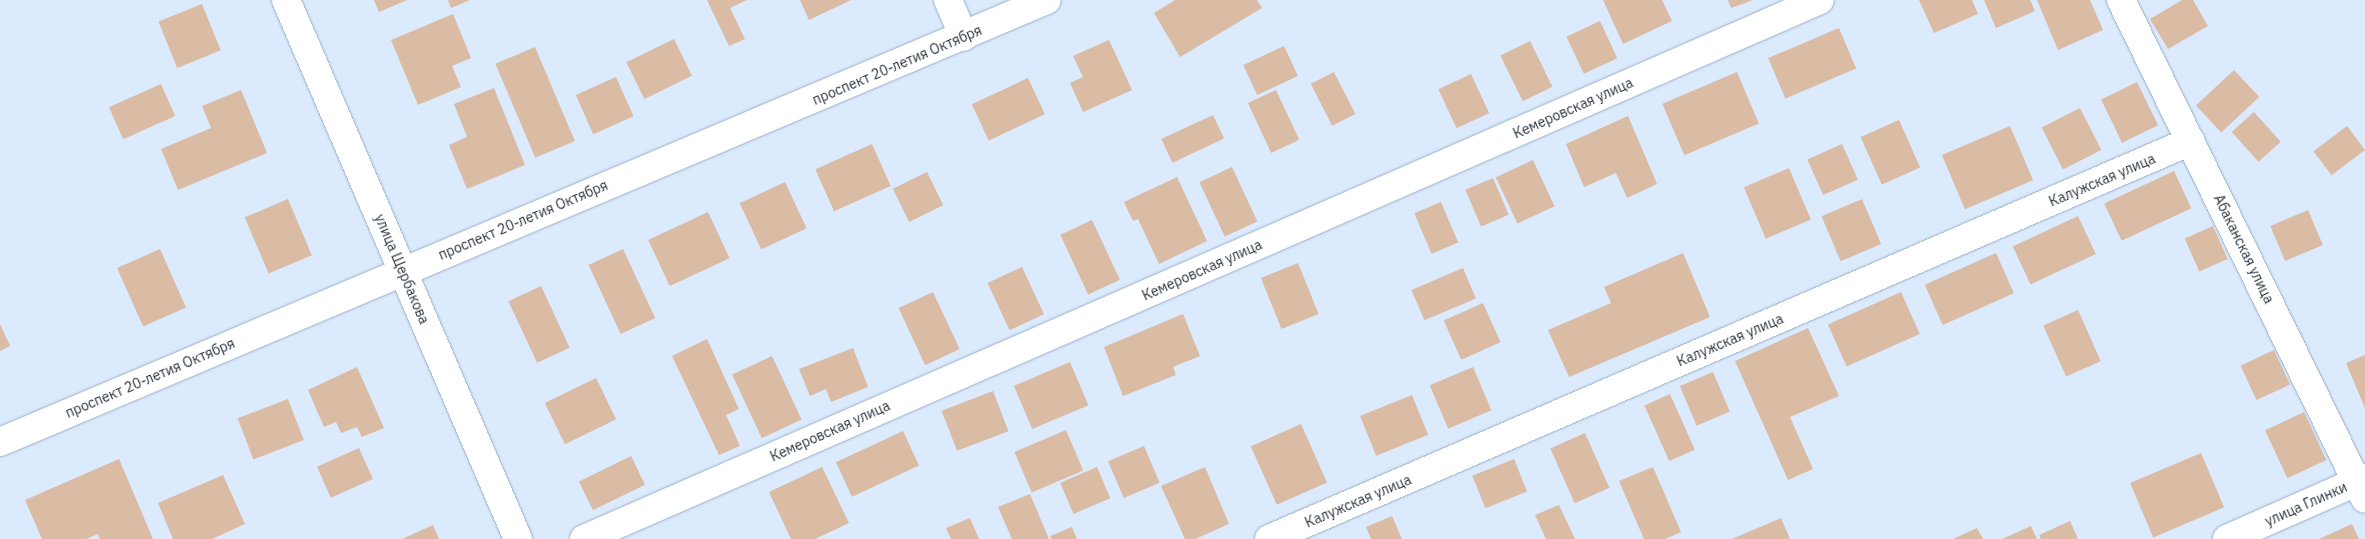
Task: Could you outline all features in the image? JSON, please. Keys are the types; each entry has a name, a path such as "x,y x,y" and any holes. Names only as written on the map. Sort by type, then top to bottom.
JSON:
{"street":[{"name":"улица Щербакова","path":"286,0 518,539"},
{"path":"948,0 964,37"},
{"name":"проспект 20-летия Октября","path":"0,442 402,270 964,37 1047,0"},
{"name":"Кемеровская улица","path":"584,539 1820,0"},
{"name":"Абаканская улица","path":"2121,0 2362,486"},
{"name":"Калужская улица","path":"1269,539 2191,141"},
{"name":"улица Глинки","path":"2227,539 2362,486"}],"building":[{"path":"374,0 407,0 379,12"},
{"path":"448,0 470,0 451,8"},
{"path":"707,0 747,0 730,8 745,39 729,46"},
{"path":"800,0 851,0 809,20"},
{"path":"1175,0 1257,0 1262,8 1180,57 1154,13"},
{"path":"1603,0 1662,0 1672,21 1623,44"},
{"path":"1728,0 1753,0 1731,8"},
{"path":"1919,0 1972,0 1978,14 1934,33"},
{"path":"1984,0 2030,0 2035,11 1996,28"},
{"path":"2037,0 2090,0 2103,30 2058,50"},
{"path":"2182,0 2193,0 2208,26 2168,49 2150,19"},
{"path":"202,4 221,50 177,68 158,22"},
{"path":"453,14 471,58 452,66 461,87 418,105 391,40"},
{"path":"1600,21 1617,58 1584,74 1566,37"},
{"path":"1839,28 1856,69 1785,99 1768,58"},
{"path":"674,39 692,76 644,99 626,62"},
{"path":"1109,40 1132,90 1083,112 1070,83 1083,77 1073,56"},
{"path":"1530,41 1552,87 1523,101 1500,55"},
{"path":"1284,46 1298,76 1257,95 1243,65"},
{"path":"535,47 575,141 535,158 495,64"},
{"path":"2234,70 2259,97 2221,133 2196,105"},
{"path":"1334,72 1355,114 1332,126 1311,84"},
{"path":"1737,72 1759,124 1684,155 1662,104"},
{"path":"1471,74 1489,113 1457,128 1438,89"},
{"path":"616,77 633,116 593,134 576,95"},
{"path":"1028,78 1045,114 989,140 972,104"},
{"path":"2137,82 2158,125 2122,143 2101,100"},
{"path":"161,84 175,116 123,139 109,107"},
{"path":"494,88 525,165 467,189 449,145 467,137 454,104"},
{"path":"241,90 267,153 178,190 161,149 211,128 202,106"},
{"path":"1276,90 1299,140 1271,153 1248,103"},
{"path":"2080,108 2101,150 2063,169 2042,128"},
{"path":"2254,112 2281,142 2258,162 2232,132"},
{"path":"1213,115 1224,139 1172,163 1161,139"},
{"path":"1628,116 1657,184 1627,198 1616,173 1584,187 1566,144"},
{"path":"1899,120 1920,168 1882,185 1861,137"},
{"path":"2010,126 2033,180 1965,209 1942,155"},
{"path":"2347,126 2365,150 2332,175 2313,151"},
{"path":"872,144 891,186 834,211 815,169"},
{"path":"1842,144 1858,180 1823,195 1807,159"},
{"path":"1533,160 1555,206 1517,224 1496,177"},
{"path":"1232,167 1257,221 1225,237 1199,182"},
{"path":"1789,168 1811,220 1766,239 1744,187"},
{"path":"2174,171 2191,208 2122,241 2104,204"},
{"path":"927,172 943,205 909,222 893,189"},
{"path":"1177,177 1207,241 1159,264 1138,219 1133,221 1124,202"},
{"path":"1493,178 1509,215 1481,227 1465,190"},
{"path":"785,182 807,228 761,249 740,203"},
{"path":"288,199 312,255 269,274 245,217"},
{"path":"1862,199 1881,244 1841,261 1821,216"},
{"path":"1441,202 1458,243 1431,254 1414,213"},
{"path":"2308,210 2323,245 2285,261 2270,226"},
{"path":"708,212 730,258 670,286 648,240"},
{"path":"2078,216 2096,254 2030,284 2013,246"},
{"path":"1092,220 1120,280 1088,295 1060,235"},
{"path":"2213,226 2228,259 2199,271 2185,239"},
{"path":"160,249 186,307 143,327 117,268"},
{"path":"623,249 655,318 621,334 589,265"},
{"path":"1683,253 1710,317 1569,377 1548,330 1611,303 1604,287"},
{"path":"1996,253 2014,293 1943,325 1925,285"},
{"path":"1298,263 1319,314 1282,329 1261,278"},
{"path":"1022,267 1044,314 1010,330 988,283"},
{"path":"1463,268 1476,298 1424,320 1411,290"},
{"path":"541,286 570,348 537,363 508,301"},
{"path":"933,292 960,349 925,365 899,308"},
{"path":"1901,292 1920,334 1847,367 1828,325"},
{"path":"1483,303 1500,342 1461,360 1444,320"},
{"path":"2078,310 2101,361 2066,377 2043,325"},
{"path":"1183,314 1200,356 1173,367 1176,375 1123,396 1104,347"},
{"path":"0,324 10,346 0,351"},
{"path":"1808,328 1839,396 1790,417 1813,469 1788,480 1735,361"},
{"path":"707,339 739,409 726,415 740,446 719,455 672,356"},
{"path":"853,348 868,387 831,402 826,389 810,396 799,369"},
{"path":"2274,350 2290,384 2257,400 2240,366"},
{"path":"2365,355 2365,408 2346,363"},
{"path":"772,356 802,419 762,438 732,375"},
{"path":"1070,362 1088,405 1032,429 1014,386"},
{"path":"357,367 384,428 362,437 357,427 341,433 336,422 324,427 308,390"},
{"path":"1473,367 1491,410 1448,429 1430,385"},
{"path":"1713,372 1730,412 1697,426 1680,386"},
{"path":"596,378 616,419 565,444 545,403"},
{"path":"993,391 1008,431 957,451 942,411"},
{"path":"1670,394 1695,450 1669,461 1644,405"},
{"path":"1412,395 1428,435 1376,456 1360,416"},
{"path":"288,399 304,440 253,459 238,418"},
{"path":"2304,412 2326,460 2287,478 2265,430"},
{"path":"1301,424 1327,482 1277,505 1251,446"},
{"path":"1066,430 1083,471 1032,492 1014,452"},
{"path":"903,431 919,465 852,497 836,462"},
{"path":"1585,433 1609,488 1575,503 1550,448"},
{"path":"1144,446 1160,483 1124,498 1108,461"},
{"path":"359,448 373,479 331,498 317,467"},
{"path":"2201,453 2224,507 2153,537 2130,483"},
{"path":"631,456 645,485 593,510 579,481"},
{"path":"119,459 153,539 100,539 98,534 86,539 42,539 25,500"},
{"path":"1514,459 1527,491 1485,508 1472,476"},
{"path":"822,467 849,523 815,539 791,539 769,492"},
{"path":"1097,467 1110,498 1073,514 1060,483"},
{"path":"1205,467 1229,524 1195,539 1185,539 1161,486"},
{"path":"1653,467 1681,532 1665,539 1644,539 1619,481"},
{"path":"223,475 245,524 212,539 173,539 158,503"},
{"path":"1030,494 1049,539 1012,539 998,507"},
{"path":"1559,505 1575,539 1546,539 1535,515"},
{"path":"1392,516 1402,539 1371,539 1366,527"},
{"path":"970,518 979,539 951,539 946,528"},
{"path":"1781,518 1790,539 1732,539"},
{"path":"2070,521 2078,539 2041,539 2039,535"},
{"path":"2352,524 2359,539 2319,539"},
{"path":"433,525 439,539 402,539"},
{"path":"2031,526 2037,539 2002,539"},
{"path":"1072,527 1077,539 1052,539 1050,536"},
{"path":"1977,528 1983,539 1953,539"}]}
